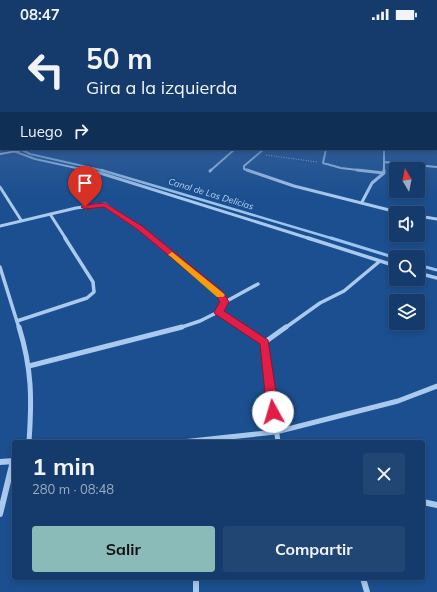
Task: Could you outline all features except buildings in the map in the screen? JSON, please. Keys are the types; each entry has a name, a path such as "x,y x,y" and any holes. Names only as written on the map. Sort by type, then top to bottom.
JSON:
{"main road":[{"path":"0,154 26,150"}],"street":[{"path":"11,150 35,159 100,173 389,264"},
{"path":"210,170 234,150"},
{"path":"263,150 244,166 244,169 294,186 362,202 389,211"},
{"path":"326,150 323,163 349,169 384,173"},
{"path":"384,150 384,173"},
{"path":"384,162 437,167"},
{"path":"362,202 372,183 384,173"},
{"path":"0,187 1,194 21,220"},
{"path":"0,226 21,220 93,205 108,206 139,228 200,277 220,294 225,302"},
{"path":"17,321 87,298 94,292 93,282 50,214"},
{"path":"425,217 437,219"},
{"path":"265,342 320,303 344,291 380,262"},
{"path":"0,267 29,366 31,408 29,440"},
{"path":"425,275 437,278"},
{"path":"29,366 173,330 200,321 218,312 225,302 258,284"},
{"path":"218,312 265,342"},
{"path":"265,342 278,440"},
{"path":"204,440 276,432 398,401 437,386"},
{"path":"0,462 12,461"},
{"path":"0,514 12,465"},
{"path":"425,502 437,505"},
{"path":"196,580 196,592"},
{"path":"364,580 367,592"}],"path":[{"path":"259,154 323,163"}],"waterway":[{"name":"Canal de Las Delicias","path":"22,150 30,154 102,170"},
{"name":"Canal de Las Delicias","path":"102,170 334,239"},
{"name":"Canal de Las Delicias","path":"331,238 389,256"},
{"name":"Canal de Las Delicias","path":"425,267 437,270"}],"slow traffic":[{"path":"172,255 220,295"}],"route":[{"path":"85,207 105,204 139,228 220,294 225,302 218,312 265,342 273,412"}]}
